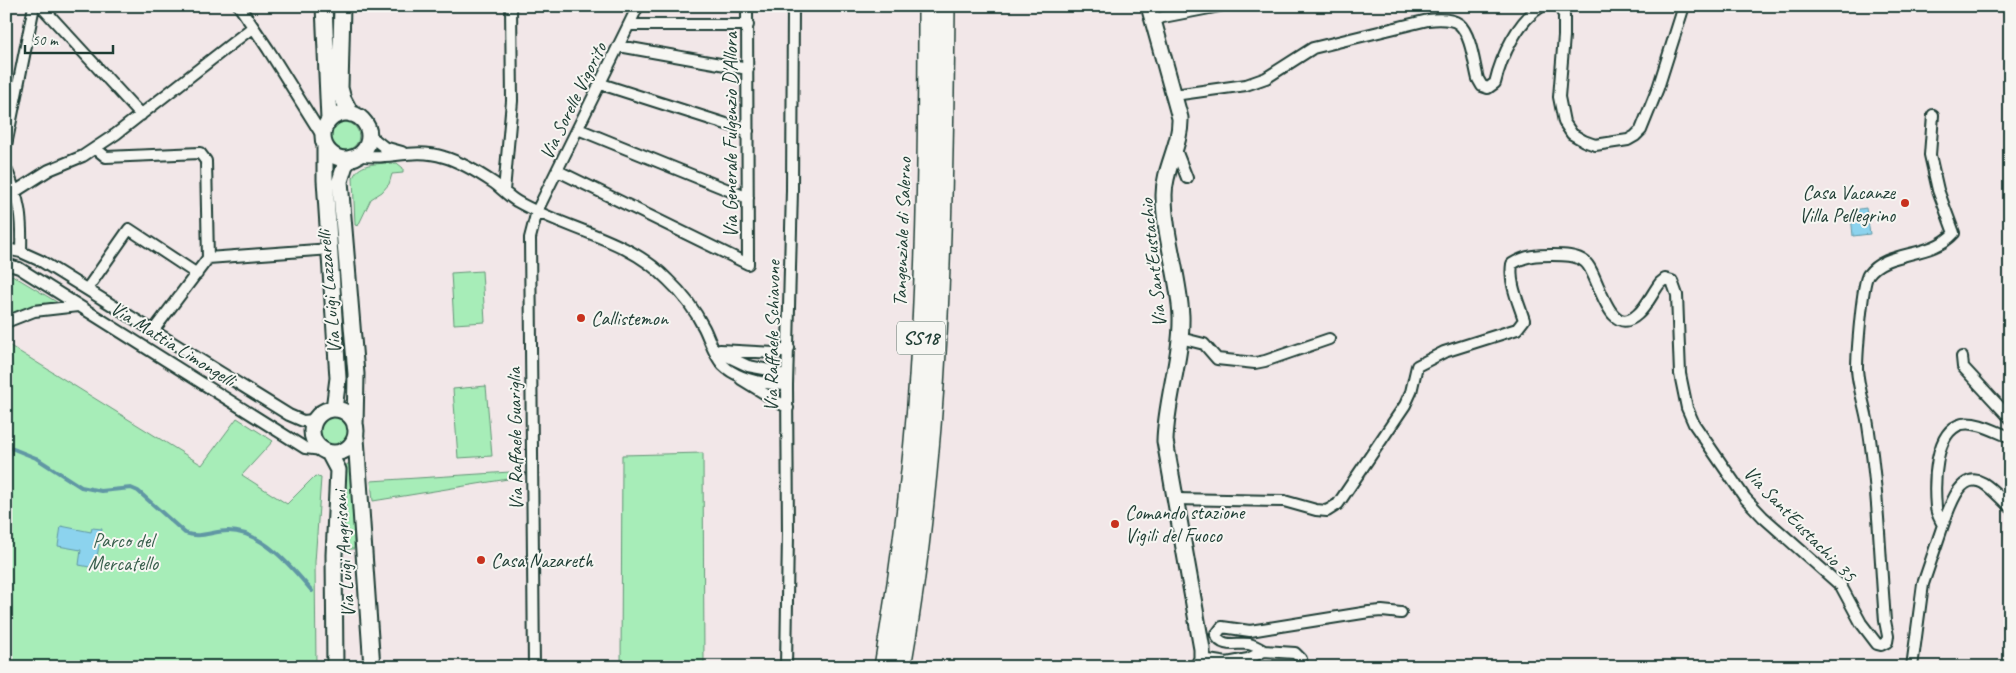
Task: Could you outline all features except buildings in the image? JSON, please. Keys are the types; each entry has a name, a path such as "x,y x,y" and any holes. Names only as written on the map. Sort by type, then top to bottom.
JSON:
{"highway":[{"path":"916,6 928,105"},
{"name":"Tangenziale di Salerno","path":"884,667 908,499 919,378 924,286 928,6"},
{"name":"Tangenziale di Salerno","path":"901,667 919,546 931,438 938,342 943,204 945,6"}],"street":[{"path":"6,145 34,6"},
{"path":"41,6 141,115"},
{"path":"239,6 254,27 324,142 336,156 368,157 403,153 442,156 459,162 517,201 559,222 623,247 647,261 686,298 704,327 722,364 761,393 788,408"},
{"path":"324,6 329,120"},
{"path":"342,6 340,88 351,114"},
{"path":"504,191 512,100 511,6"},
{"name":"Via Sorelle Vigorito","path":"537,211 638,6"},
{"name":"Via Generale Fulgenzio D'Allora","path":"558,171 748,264 747,6"},
{"name":"Via Raffaele Schiavone","path":"786,667 787,382 793,6"},
{"path":"1151,13 1220,6"},
{"path":"1174,95 1246,85 1266,78 1314,48 1428,20 1445,19 1458,23 1466,32 1478,79 1482,86 1488,88 1495,83 1500,64 1521,25 1542,6"},
{"path":"1559,6 1564,15 1559,97 1564,122 1572,134 1596,145 1628,140 1636,136 1641,130 1658,88 1684,6"},
{"name":"Via Sant'Eustachio","path":"1151,13 1174,95 1180,125 1176,150 1166,177 1164,195 1179,299 1180,338 1165,422 1165,441 1202,650 1200,663"},
{"path":"630,24 748,25"},
{"path":"16,191 49,170 83,156 95,148 141,115 254,27"},
{"path":"619,46 748,69"},
{"path":"601,84 748,131"},
{"path":"324,142 325,125 329,120 339,114 351,114 363,121 368,135 366,147 354,157"},
{"name":"Via Sant'Eustachio 35","path":"1175,499 1284,501 1316,510 1327,511 1338,504 1405,405 1411,392 1417,366 1444,352 1517,329 1524,320 1512,286 1510,274 1512,264 1522,258 1534,255 1575,256 1586,262 1612,314 1622,320 1631,319 1638,313 1665,279 1672,281 1677,295 1680,374 1687,408 1694,424 1745,498 1842,586 1861,623 1877,644 1881,645 1887,642 1888,636 1884,621 1868,425 1857,369 1862,310 1867,277 1878,264 1929,250 1947,241 1954,233 1938,190 1930,155 1933,115"},
{"path":"578,129 748,198"},
{"path":"368,135 384,147 403,153"},
{"name":"Via Luigi Lazzarelli","path":"324,142 338,378 334,409"},
{"path":"95,148 106,157 200,153 206,161 208,259 153,331"},
{"path":"1176,150 1187,178"},
{"name":"Via Luigi Lazzarelli","path":"354,157 345,165 340,181 356,374 356,432"},
{"path":"6,169 16,191 22,217 22,252"},
{"name":"Via Raffaele Guariglia","path":"534,667 530,238 537,211"},
{"path":"87,289 129,229 197,274"},
{"path":"208,259 331,248"},
{"name":"Via Mattia Limongelli","path":"6,249 22,252 41,261 289,415 303,422 314,420"},
{"name":"Via Mattia Limongelli","path":"6,264 19,268 305,448 326,451"},
{"path":"6,322 34,312 78,306"},
{"path":"1180,338 1204,344 1217,359 1255,363 1285,355 1329,339"},
{"path":"714,350 775,353 789,348"},
{"path":"714,350 748,366 774,371 787,382"},
{"path":"1962,357 1963,367 2010,418"},
{"path":"728,369 742,377 776,384 787,382"},
{"path":"334,409 345,412 354,420 356,432 349,447 342,452 326,451 313,440 311,433 314,420 322,412 334,409"},
{"path":"1942,525 1936,509 1937,457 1946,434 1954,427 1964,424 1975,424 2010,437"},
{"name":"Via Luigi Angrisani","path":"356,432 372,667"},
{"name":"Via Luigi Angrisani","path":"326,451 338,470 334,555 335,667"},
{"path":"1912,667 1923,584 1942,525 1959,489 1966,482 1974,480 1983,483 2010,507"},
{"path":"1303,667 1301,659 1295,653 1264,651 1251,644 1225,644 1216,635 1222,628 1250,631 1369,612 1401,613"},
{"path":"1200,663 1227,663 1248,660 1264,651"}],"green space":[{"path":"345,122 355,126 359,136 355,146 345,150 335,146 331,136 335,126"},
{"path":"397,163 403,168 403,173 392,174 389,184 382,192 371,199 358,226 355,225 353,178 356,173 365,166"},
{"path":"482,271 485,322 454,324 451,273"},
{"path":"12,275 60,304 6,317 8,280"},
{"name":"Parco del Mercatello","path":"7,344 202,465 237,418 273,441 242,475 287,504 315,476 321,478 315,562 316,667 6,667"},
{"path":"486,386 492,456 458,458 453,389"},
{"path":"334,415 344,420 349,430 344,440 334,445 324,440 319,430 324,420"},
{"path":"703,453 704,667 621,667 622,455"},
{"path":"352,463 353,467 354,549 341,549 344,467"},
{"path":"510,472 514,478 373,501 371,481"}],"water":[{"path":"1866,208 1870,234 1853,236 1851,216 1854,216 1854,210"},
{"path":"61,526 91,532 92,528 102,529 95,568 79,565 81,550 58,546"}],"waterway":[{"path":"6,446 36,458 81,487 101,491 131,488 138,491 185,533 190,535 228,531 253,537 286,561 312,591"}],"railway":[{"path":"6,10 7,6"}],"place":[{"name":"Casa Vacanze Villa Pellegrino","path":"1905,203"},
{"name":"Callistemon","path":"581,318"},
{"name":"Comando stazione Vigili del Fuoco","path":"1115,524"},
{"name":"Casa Nazareth","path":"481,560"}]}
